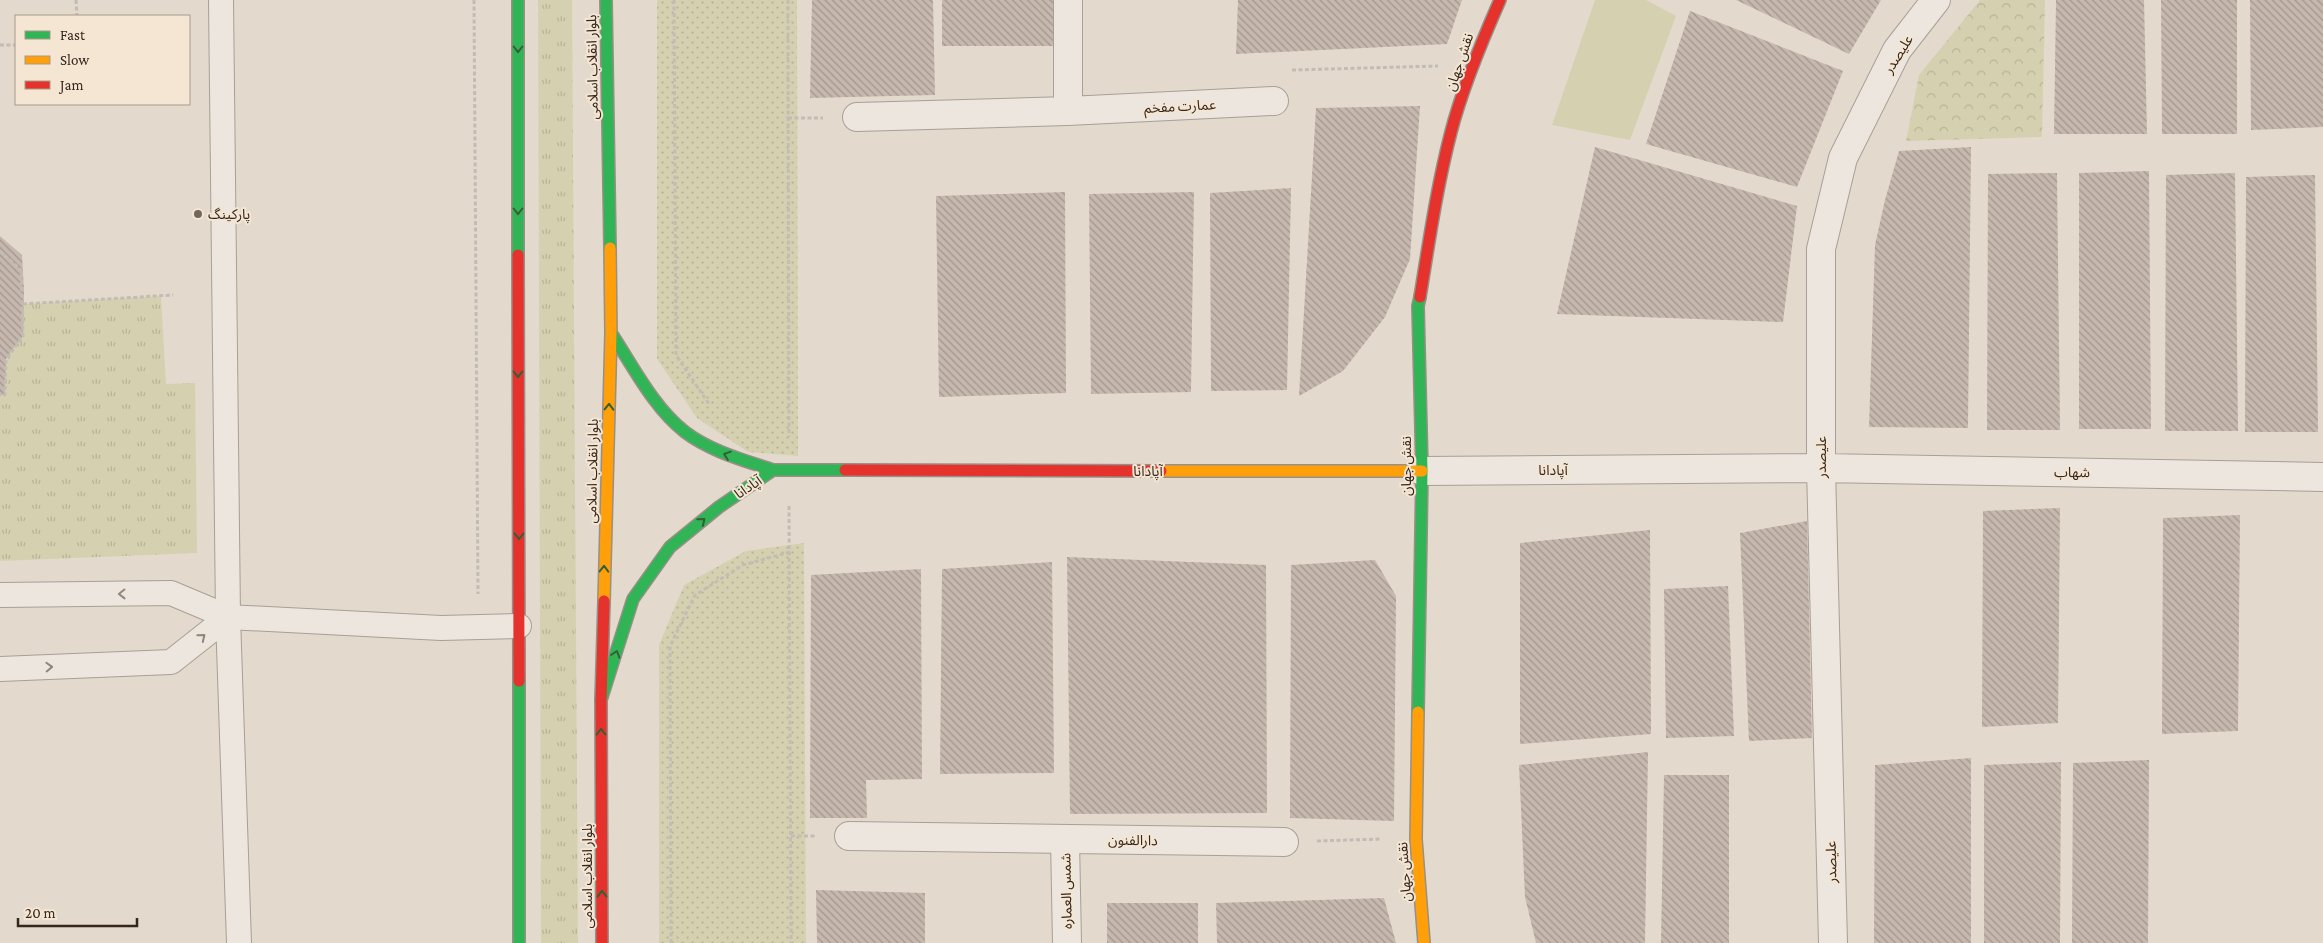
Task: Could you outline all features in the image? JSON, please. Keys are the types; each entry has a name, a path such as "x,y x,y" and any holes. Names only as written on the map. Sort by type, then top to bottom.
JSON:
{"street":[{"path":"518,0 519,943"},
{"name":"بلوار انقلاب اسلامی","path":"602,943 601,700 610,333 606,0"},
{"path":"1068,0 1068,111"},
{"name":"نقش جهان","path":"1424,943 1416,839 1422,471 1418,306 1433,216 1451,131 1474,64 1500,0"},
{"name":"علیصدر","path":"1833,943 1821,468 1821,249 1843,158 1897,50 1936,0"},
{"name":"عمارت مفخم","path":"856,117 1068,111 1274,101"},
{"path":"610,333 657,402 683,431 717,451 773,470"},
{"name":"آپادانا","path":"601,700 633,599 670,547 719,507 773,470 1422,471 1821,468"},
{"name":"شهاب","path":"1821,468 2323,477"},
{"name":"دارالفنون","path":"849,836 1284,842"},
{"name":"شمس العماره","path":"1066,840 1067,943"}],"lane":[{"path":"221,0 228,617 240,943"},
{"path":"0,595 171,594 228,617 441,628 519,626"},
{"path":"0,669 171,662 228,617"}],"path":[{"path":"76,0 77,15"},
{"path":"474,0 478,626"},
{"path":"674,0 676,355 710,406"},
{"path":"788,0 791,943"},
{"path":"0,45 15,45"},
{"path":"1274,101 1274,70 1474,64"},
{"path":"0,251 21,270 23,304 23,336 6,360 5,395 0,395"},
{"path":"23,304 173,295"},
{"path":"671,943 670,646 695,595 742,565 790,552"},
{"path":"1284,842 1416,839"}],"green space":[{"path":"538,0 572,0 578,943 541,943"},
{"path":"657,0 797,0 798,456 748,452 697,418 657,359"},
{"path":"1595,0 1646,0 1676,16 1630,140 1552,125"},
{"path":"1980,0 2045,0 2042,137 1906,141 1919,75"},
{"path":"161,296 166,384 195,383 197,553 0,561 0,395 5,395 6,360 23,336 23,304"},
{"path":"804,543 806,943 659,943 659,645 684,585 746,551"}],"building":[{"path":"812,0 933,0 935,95 810,98"},
{"path":"942,0 1057,0 1059,46 942,46"},
{"path":"1238,0 1462,0 1447,44 1236,54"},
{"path":"1736,0 1881,0 1849,54"},
{"path":"2056,0 2144,0 2147,134 2054,134"},
{"path":"2161,0 2237,0 2237,134 2162,134"},
{"path":"2250,0 2323,0 2323,127 2251,130"},
{"path":"1690,11 1843,71 1797,187 1646,144"},
{"path":"1420,106 1410,259 1385,317 1343,371 1299,396 1316,108"},
{"path":"1595,147 1797,206 1783,322 1557,314"},
{"path":"1971,147 1968,428 1869,427 1875,245 1899,151"},
{"path":"2149,171 2151,429 2079,429 2079,173"},
{"path":"2057,173 2060,430 1987,430 1988,174"},
{"path":"2235,173 2238,431 2165,431 2166,175"},
{"path":"2315,175 2318,432 2245,432 2246,177"},
{"path":"1291,188 1287,390 1211,391 1210,193"},
{"path":"1065,192 1066,393 939,397 936,196"},
{"path":"1194,192 1191,392 1091,394 1089,194"},
{"path":"0,236 22,255 24,291 23,336 6,359 5,395 0,395"},
{"path":"2060,508 2058,723 1982,727 1983,511"},
{"path":"2240,515 2238,731 2162,734 2163,518"},
{"path":"1807,521 1812,738 1749,741 1740,533"},
{"path":"1650,530 1651,734 1520,744 1520,543"},
{"path":"1067,557 1266,565 1267,813 1070,814"},
{"path":"1375,560 1396,596 1394,821 1290,818 1291,565"},
{"path":"1052,562 1054,773 940,774 942,569"},
{"path":"921,569 922,779 866,780 867,818 810,818 811,575"},
{"path":"1728,586 1734,736 1666,738 1664,589"},
{"path":"1648,752 1645,943 1536,943 1525,897 1519,765"},
{"path":"1971,758 1971,943 1874,943 1875,765"},
{"path":"2149,760 2148,943 2072,943 2073,763"},
{"path":"2061,762 2060,943 1984,943 1984,765"},
{"path":"1664,775 1729,775 1729,943 1661,943"},
{"path":"816,890 925,893 925,943 817,943"},
{"path":"1384,898 1396,943 1217,943 1216,903"},
{"path":"1107,903 1198,903 1198,943 1107,943"}],"traffic: fast":[{"path":"518,0 518,255"},
{"path":"606,0 610,248"},
{"path":"1418,712 1422,471 1418,306 1420,297"},
{"path":"611,333 653,398 663,411 685,432 716,450 773,470"},
{"path":"601,700 633,599 670,547 719,507 773,470 845,470"},
{"path":"519,681 519,943"}],"traffic: slow":[{"path":"604,601 611,333 610,248"},
{"path":"1161,471 1422,471"},
{"path":"1418,712 1416,839 1424,943"}],"traffic: jam":[{"path":"1420,297 1437,193 1451,132 1479,48 1500,0"},
{"path":"518,255 519,681"},
{"path":"845,470 1161,471"},
{"path":"602,943 601,700 604,601"}],"place":[{"name":"پارکینگ","path":"198,214"}]}
